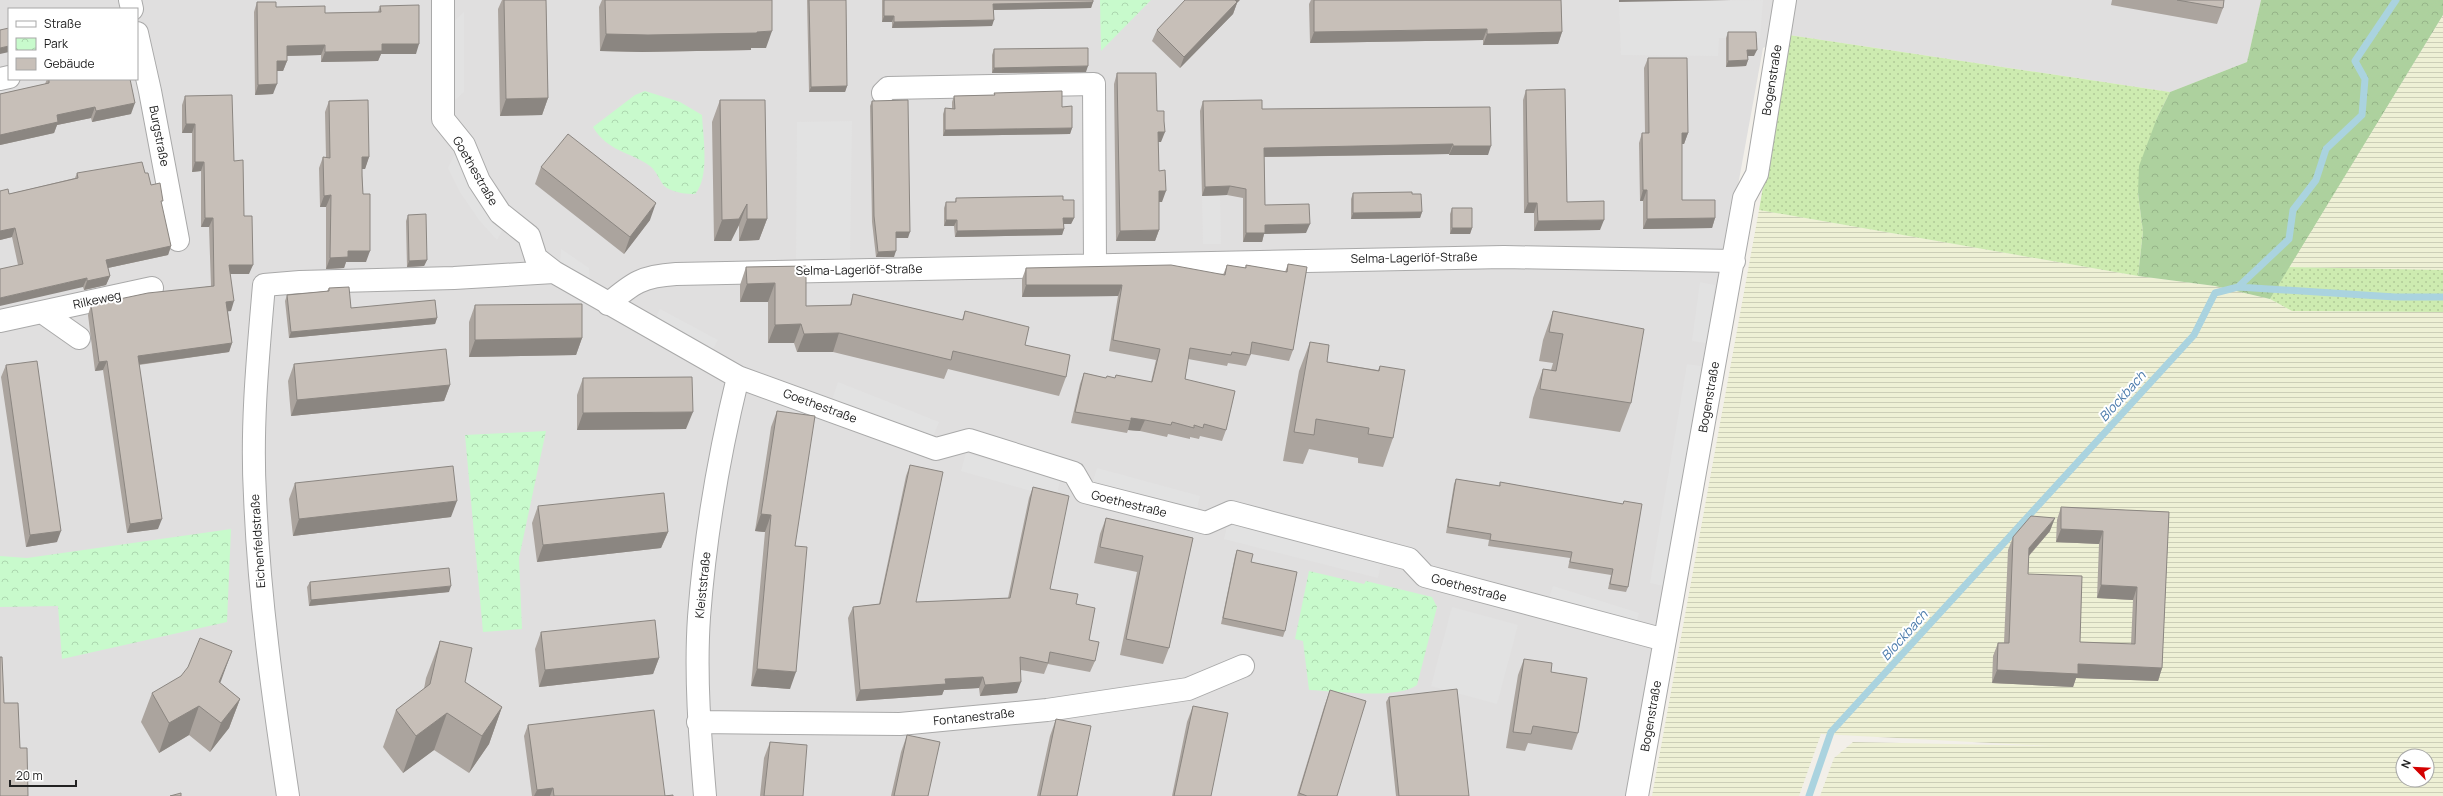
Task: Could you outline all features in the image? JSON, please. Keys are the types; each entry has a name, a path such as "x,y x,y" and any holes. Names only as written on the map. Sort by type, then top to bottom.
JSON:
{"street":[{"name":"Goethestraße","path":"443,0 443,119 464,145 479,181 500,213 529,236 536,258 554,272 738,377 936,449 969,440 1074,473 1085,492 1206,523 1231,512 1268,521 1409,559 1425,576 1665,640"},
{"name":"Bogenstraße","path":"1637,796 1734,261 1744,198 1757,174 1785,0"},
{"name":"Burgstraße","path":"138,43 178,240"},
{"path":"883,93 888,88 1094,84 1095,264"},
{"name":"Selma-Lagerlöf-Straße","path":"608,304 634,282 656,275 1095,264 1504,257 1734,261"},
{"name":"Eichenfeldstraße","path":"288,796 264,621 254,494 257,372 264,285 300,282 454,278 554,272"},
{"name":"Rilkeweg","path":"0,321 152,288"},
{"path":"42,312 79,338"},
{"name":"Kleiststraße","path":"705,796 698,722 699,617 716,482 738,377"},
{"name":"Fontanestraße","path":"698,722 900,724 1040,711 1188,689 1243,666"}],"shaded area":[{"path":"0,0 2261,0 2247,62 2170,92 1789,35 1763,48 1627,796 0,796"},
{"path":"1763,0 1760,38 1719,38 1718,56 1621,55 1619,2"},
{"path":"464,12 464,92 448,106 447,28"},
{"path":"852,121 850,263 796,264 797,122"},
{"path":"457,150 504,227 497,240 479,220 460,192 448,168"},
{"path":"1220,195 1221,244 1203,244 1202,196"},
{"path":"561,249 589,268 590,286 560,266"},
{"path":"1700,282 1715,285 1706,343 1692,341"},
{"path":"660,309 718,340 710,354 653,323"},
{"path":"1687,364 1702,366 1663,586 1650,583"},
{"path":"838,382 939,422 932,439 832,400"},
{"path":"966,453 1060,481 1056,498 961,471"},
{"path":"1097,468 1200,496 1196,513 1092,485"},
{"path":"1228,522 1382,560 1378,578 1224,539"},
{"path":"1553,586 1639,613 1635,627 1548,601"},
{"path":"1452,607 1518,625 1497,704 1431,686"}],"green space":[{"path":"1100,0 1151,0 1101,51"},
{"path":"2261,0 2443,0 2443,15 2270,299 2215,286 2138,276 2143,232 2138,193 2139,166 2157,118 2170,92 2247,62"},
{"path":"2443,15 2443,270 2289,267"},
{"path":"1789,35 2170,92 2157,118 2138,193 2143,232 2138,276 1759,210"},
{"path":"645,91 680,102 702,115 704,167 700,187 695,194 681,193 667,188 650,166 605,142 593,127 635,95"},
{"path":"1759,210 2138,276 2215,286 2270,299 2292,311 2443,312 2443,796 1820,796 1834,758 1853,742 2050,746 1821,734 1799,796 1652,796"},
{"path":"2289,267 2443,270 2443,312 2292,311 2270,299"},
{"path":"546,431 519,558 522,629 483,632 465,435"},
{"path":"231,529 227,622 62,659 58,606 0,607 0,556 27,558"},
{"path":"1309,571 1364,584 1366,581 1432,597 1437,607 1417,685 1407,690 1365,694 1309,690 1303,641 1295,639"}],"building":[{"path":"504,0 546,0 548,98 506,99"},
{"path":"605,0 772,0 772,31 757,33 648,35 606,34"},
{"path":"809,0 846,0 847,86 811,87"},
{"path":"884,0 1093,0 1093,2 993,4 994,20 894,22 894,16 884,16"},
{"path":"1185,0 1235,0 1237,2 1184,57 1157,30"},
{"path":"1314,0 1561,0 1562,32 1487,34 1487,29 1314,32"},
{"path":"2177,0 2224,0 2223,8"},
{"path":"257,2 276,2 276,7 325,6 325,13 381,12 380,6 419,5 419,44 382,44 382,51 325,52 325,45 287,46 287,61 277,61 277,84 258,85"},
{"path":"8,28 8,46 0,48 0,30"},
{"path":"1728,32 1756,32 1757,50 1747,50 1748,60 1728,61"},
{"path":"1088,48 1088,66 994,68 994,49"},
{"path":"1648,58 1687,58 1688,133 1682,133 1682,200 1715,200 1715,218 1647,219 1647,190 1643,190 1642,133 1649,133"},
{"path":"1117,73 1156,73 1157,111 1164,111 1165,132 1158,132 1159,171 1165,170 1166,191 1159,191 1159,230 1120,231"},
{"path":"49,80 130,80 135,103 96,111 95,107 57,115 58,122 0,135 0,94 49,83"},
{"path":"1565,89 1567,202 1604,201 1604,220 1538,221 1537,203 1528,203 1526,90"},
{"path":"1062,91 1062,107 1072,106 1072,128 945,130 945,108 955,109 954,96"},
{"path":"232,95 234,161 243,160 244,216 252,216 253,265 229,265 234,301 226,302 232,343 138,356 162,519 130,524 107,361 99,362 91,305 148,293 214,286 213,218 205,218 204,162 195,162 195,124 186,124 185,96"},
{"path":"368,100 369,157 362,157 362,176 363,194 370,194 370,251 348,251 348,257 330,258 331,195 324,196 323,157 330,158 329,101"},
{"path":"720,100 765,100 767,219 747,219 747,204 739,219 722,220"},
{"path":"908,100 910,232 896,232 896,251 878,252 874,216 872,101"},
{"path":"1262,100 1262,109 1490,107 1491,146 1453,146 1453,144 1264,148 1265,205 1309,204 1310,224 1265,225 1265,233 1246,233 1246,189 1230,186 1205,187 1203,101"},
{"path":"568,134 656,203 630,237 541,167"},
{"path":"142,162 145,173 148,173 151,185 160,183 163,201 161,201 171,246 106,260 110,276 87,281 87,278 0,298 0,269 23,264 15,228 0,231 0,191 8,189 9,194 78,178 77,173"},
{"path":"1412,192 1412,194 1421,194 1422,212 1353,213 1353,193"},
{"path":"1063,196 1063,200 1074,200 1074,218 1063,218 1064,229 957,231 957,220 946,220 946,202 956,202 956,198"},
{"path":"1452,208 1472,208 1472,228 1452,228"},
{"path":"426,214 427,260 409,261 408,215"},
{"path":"1288,264 1307,267 1293,350 1252,342 1250,355 1232,352 1231,355 1190,348 1185,379 1235,391 1226,430 1204,424 1203,428 1194,425 1194,428 1172,422 1171,425 1131,418 1131,421 1075,412 1084,373 1106,378 1107,376 1115,378 1116,375 1152,382 1160,349 1113,340 1122,285 1026,285 1026,268 1171,265 1225,275 1227,265 1246,268 1246,265 1287,272"},
{"path":"806,266 806,306 851,305 853,294 963,320 965,311 1029,327 1025,345 1070,355 1066,377 953,351 951,360 839,333 804,334 801,324 775,325 775,283 747,284 746,267"},
{"path":"349,287 351,308 435,300 437,318 291,332 287,295 329,291 329,288"},
{"path":"582,304 582,338 475,340 475,305"},
{"path":"1553,311 1644,329 1631,403 1540,389 1543,369 1556,371 1563,334 1549,332"},
{"path":"1310,342 1329,345 1327,362 1379,371 1380,366 1405,370 1393,438 1368,434 1369,428 1316,419 1314,435 1294,432"},
{"path":"446,349 450,385 297,400 294,364"},
{"path":"37,361 61,531 30,535 6,365"},
{"path":"692,377 693,412 583,413 583,378"},
{"path":"777,411 815,416 795,546 807,547 796,672 757,669 771,515 761,514"},
{"path":"910,465 943,472 916,602 1010,598 1033,487 1069,496 1050,589 1078,594 1076,604 1095,608 1089,640 1099,642 1095,661 1050,652 1048,663 1020,657 1021,682 985,685 983,677 945,679 946,684 860,690 853,607 880,604"},
{"path":"453,466 457,501 299,519 295,483"},
{"path":"1456,479 1500,486 1500,482 1623,504 1624,501 1642,504 1628,587 1610,584 1613,569 1570,562 1572,552 1490,540 1491,534 1448,527"},
{"path":"664,493 668,532 543,545 538,506"},
{"path":"2061,507 2169,512 2162,668 2078,664 2078,674 1997,670 1998,643 2009,643 2013,537 2031,516 2055,518 2029,548 2028,574 2082,576 2080,642 2135,644 2137,587 2101,585 2103,531 2061,529"},
{"path":"1106,518 1193,538 1169,648 1126,639 1143,556 1100,547"},
{"path":"1237,550 1253,554 1251,562 1297,572 1285,631 1223,618"},
{"path":"449,568 451,586 311,600 310,582"},
{"path":"655,620 659,658 545,670 541,632"},
{"path":"200,638 232,651 219,682 240,699 221,723 199,706 169,723 152,693 181,676 188,667"},
{"path":"440,641 472,648 465,682 502,707 482,736 447,713 416,736 396,710 430,684"},
{"path":"0,657 2,657 4,703 18,703 20,748 27,748 28,796 0,796"},
{"path":"1524,659 1552,663 1551,672 1587,678 1578,733 1533,726 1531,734 1513,732"},
{"path":"1457,689 1469,796 1399,796 1389,697"},
{"path":"1330,690 1366,701 1337,796 1307,796 1299,793"},
{"path":"1193,706 1228,713 1211,796 1174,796"},
{"path":"654,710 665,796 554,796 553,788 537,790 528,725"},
{"path":"1056,719 1091,726 1077,796 1040,796"},
{"path":"907,735 940,742 928,796 894,796"},
{"path":"770,742 807,745 803,796 764,796"},
{"path":"181,793 181,796 170,796"}],"waterway":[{"name":"Blockbach","path":"1809,796 1831,732 2194,335 2215,293 2238,287 2289,239 2293,210 2316,180 2326,149 2362,115 2365,79 2355,61 2396,0"},
{"path":"2238,287 2395,297 2443,297"}]}
